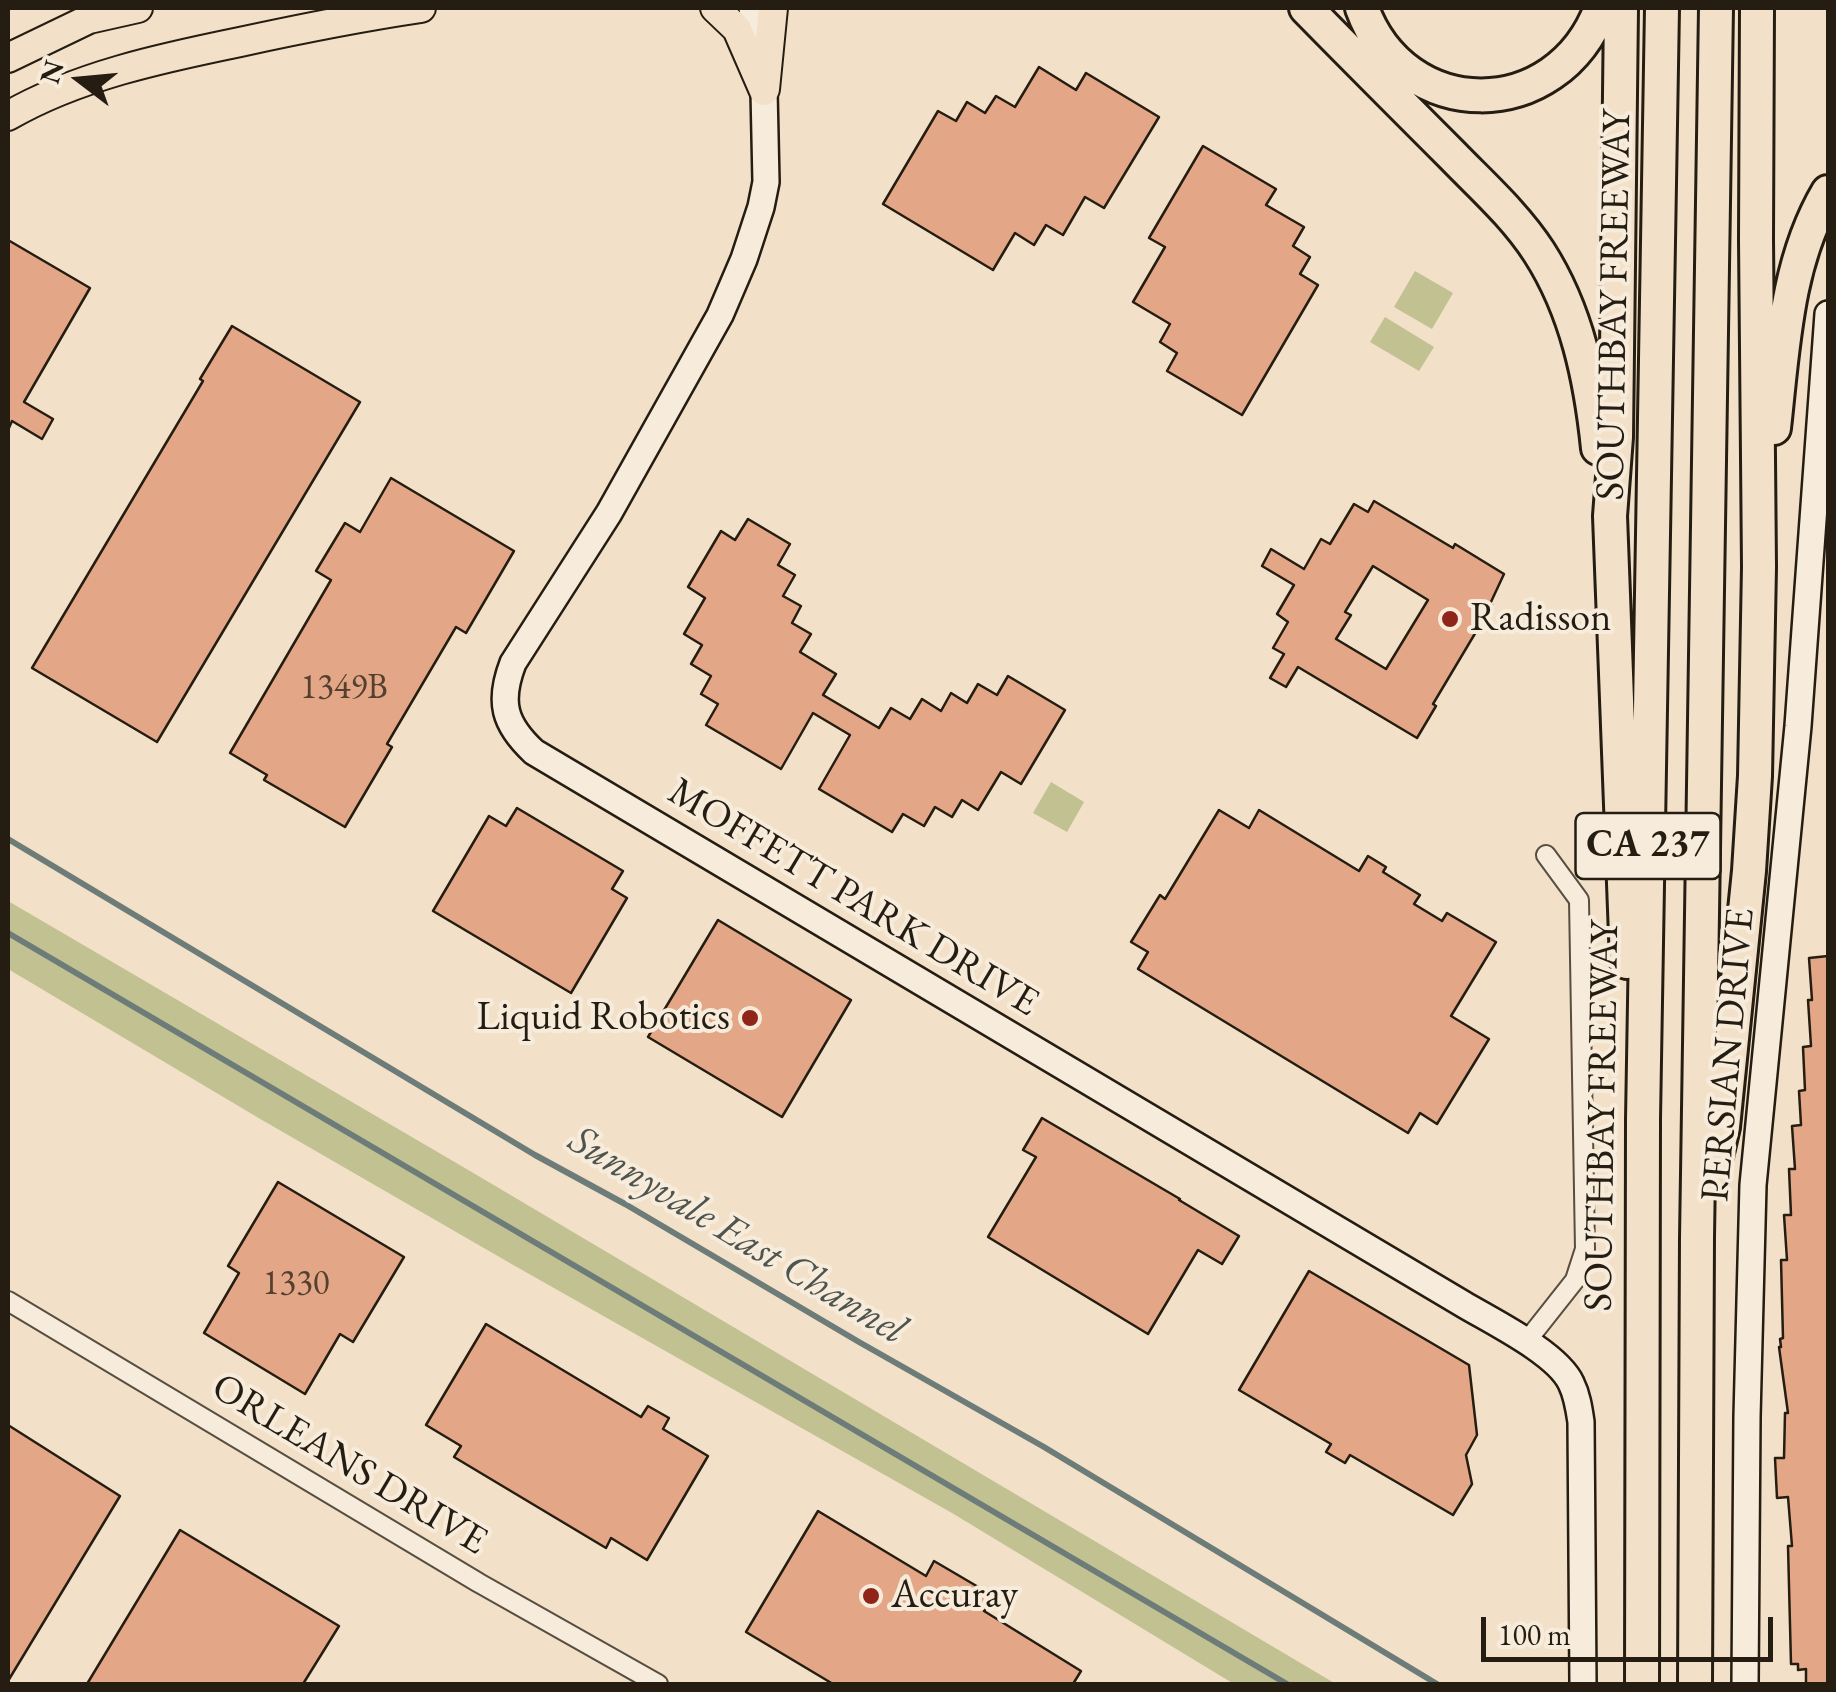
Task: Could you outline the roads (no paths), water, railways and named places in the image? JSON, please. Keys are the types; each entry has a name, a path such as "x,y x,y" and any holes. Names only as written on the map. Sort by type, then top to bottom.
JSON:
{"highway":[{"path":"1306,8 1507,211 1539,252 1566,303 1584,355 1610,516"},
{"path":"1362,8 1371,28 1400,64 1438,88 1472,95 1522,90 1552,75 1582,44 1602,8"},
{"path":"1621,8 1616,437 1610,516 1625,941 1644,1119"},
{"name":"SOUTHBAY FREEWAY","path":"1642,1684 1644,1119 1662,8"},
{"name":"CA 237","path":"1694,1684 1716,8"},
{"path":"1698,1237 1723,1128 1755,776 1759,567 1757,8"},
{"path":"1759,567 1791,292 1802,249 1828,192"}],"main road":[{"path":"8,58 89,20 138,8"},
{"path":"8,116 31,103 149,60 421,8"},
{"path":"715,8 737,28 764,91"},
{"path":"764,91 774,8"}],"street":[{"name":"MOFFETT PARK DRIVE","path":"752,8 764,91 766,182 744,259 720,315 609,513 513,663 504,702 509,722 534,752 1557,1364 1570,1380 1580,1422 1583,1684"},
{"name":"PERSIAN DRIVE","path":"1745,1684 1753,1185 1798,726 1828,314"},
{"path":"1526,1342 1575,1280 1585,1249 1579,900 1546,854"},
{"name":"ORLEANS DRIVE","path":"8,1302 479,1583 658,1684"}],"waterway":[{"name":"Sunnyvale East Channel","path":"8,839 535,1155 1044,1447 1437,1684"},
{"path":"8,933 1287,1684"}],"place":[{"name":"Radisson","path":"1450,619"},
{"name":"Liquid Robotics","path":"750,1018"},
{"name":"Accuray","path":"871,1596"}]}
